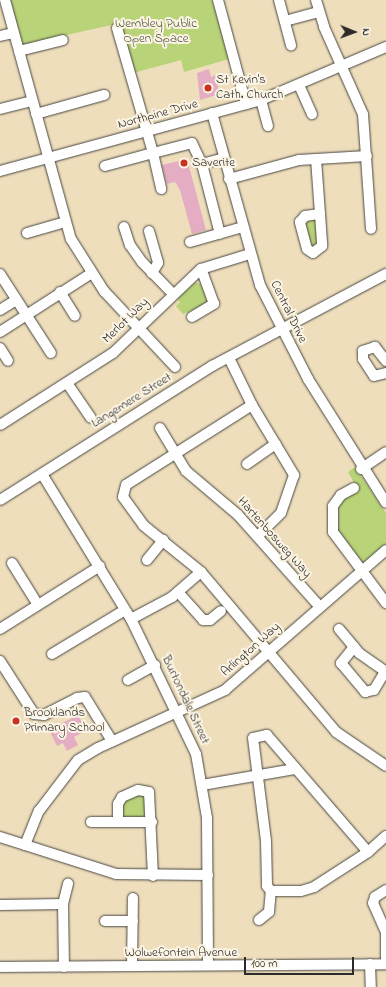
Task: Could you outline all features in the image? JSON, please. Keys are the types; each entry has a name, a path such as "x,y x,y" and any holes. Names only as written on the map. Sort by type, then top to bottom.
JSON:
{"street":[{"path":"5,0 65,222 92,273 175,367"},
{"path":"218,0 246,104"},
{"path":"279,0 291,45"},
{"path":"316,0 319,12 363,114 372,229"},
{"path":"285,21 319,12"},
{"path":"117,28 161,189"},
{"path":"0,36 14,33"},
{"path":"19,51 63,40"},
{"name":"Northpine Drive","path":"0,171 261,100 386,47"},
{"path":"299,85 312,114"},
{"path":"36,114 104,95"},
{"path":"261,100 268,126"},
{"path":"0,110 32,101"},
{"name":"Central Drive","path":"212,113 250,254 260,285 282,330 361,468 386,503"},
{"path":"105,166 192,143 202,164 220,234"},
{"path":"230,178 316,159 366,156"},
{"path":"202,164 224,158"},
{"path":"316,159 320,214"},
{"path":"27,233 65,222"},
{"path":"124,227 130,245 152,273 172,293"},
{"path":"190,242 243,227"},
{"path":"149,231 158,263 152,273"},
{"name":"Merlot Way","path":"0,425 118,349 138,326 172,293 201,269 250,254"},
{"path":"192,316 214,304 201,269"},
{"path":"0,332 60,292 92,273"},
{"path":"0,274 51,354"},
{"name":"Langemere Street","path":"0,500 228,358 386,274"},
{"path":"60,292 75,316"},
{"path":"0,310 16,300"},
{"path":"386,361 375,346 362,351 362,359 374,376 386,373"},
{"path":"0,348 8,361"},
{"path":"228,358 252,405 293,472 294,481 280,516 258,536"},
{"path":"67,383 91,418"},
{"path":"252,405 175,453 122,490 138,520 201,572 336,732 356,749 385,762"},
{"name":"Hartenbosweg Way","path":"160,428 192,478 229,506 258,536 320,607"},
{"path":"247,464 276,444"},
{"path":"361,468 386,452"},
{"name":"Burtondale Street","path":"42,474 100,566 131,620 155,665 196,754 202,785 208,875 208,966"},
{"path":"354,488 335,502 331,521 337,542 386,604"},
{"path":"147,560 163,540"},
{"name":"Arlington Way","path":"26,845 39,810 69,770 90,751 225,690 268,651 386,550"},
{"path":"12,563 38,605"},
{"path":"0,629 100,566"},
{"path":"131,620 178,592 201,572"},
{"path":"178,592 203,620 210,620 221,611"},
{"path":"52,654 125,610"},
{"path":"339,629 354,647 386,672 374,690 365,692 341,664 354,647"},
{"path":"0,661 34,714 44,715 77,698 85,697 112,741"},
{"path":"128,680 155,665"},
{"path":"259,920 269,912 271,891 267,886 266,841 251,744 253,738 262,734 268,735 295,769 368,852"},
{"path":"202,785 295,769"},
{"path":"118,822 120,799 141,789 151,795 153,876"},
{"path":"91,822 152,822"},
{"path":"271,891 307,890 368,852 386,836"},
{"path":"0,837 90,869 153,876 208,875"},
{"path":"64,967 63,904 68,884"},
{"path":"386,890 375,897 373,903 386,932 386,964"},
{"path":"132,966 133,898"},
{"path":"0,905 63,904"},
{"path":"105,921 133,921"},
{"path":"370,964 371,987"},
{"name":"Wolwefontein Avenue","path":"0,967 386,964"}],"green space":[{"name":"Wembley Public Open Space","path":"8,0 212,0 229,59 184,72 181,60 133,73 120,23 22,45"},
{"path":"314,219 319,245 313,250 304,224"},
{"path":"192,282 201,284 210,303 183,314 176,306 180,302 176,297"},
{"path":"355,467 386,513 386,546 363,564 339,541 334,513 344,497 359,492 348,472"},
{"path":"138,792 149,799 145,818 122,818 120,804"}],"building":[{"name":"St Kevin's Cath. Church","path":"209,69 211,77 215,75 220,94 200,100 197,73"},
{"path":"187,159 206,230 192,234 180,190 175,182 167,184 162,165"},
{"path":"78,715 86,731 74,737 78,745 67,751 63,743 57,746 49,730"}],"place":[{"name":"St Kevin's Cath. Church","path":"208,88"},
{"name":"Saverite","path":"184,163"},
{"name":"Brooklands Primary School","path":"16,721"}]}
